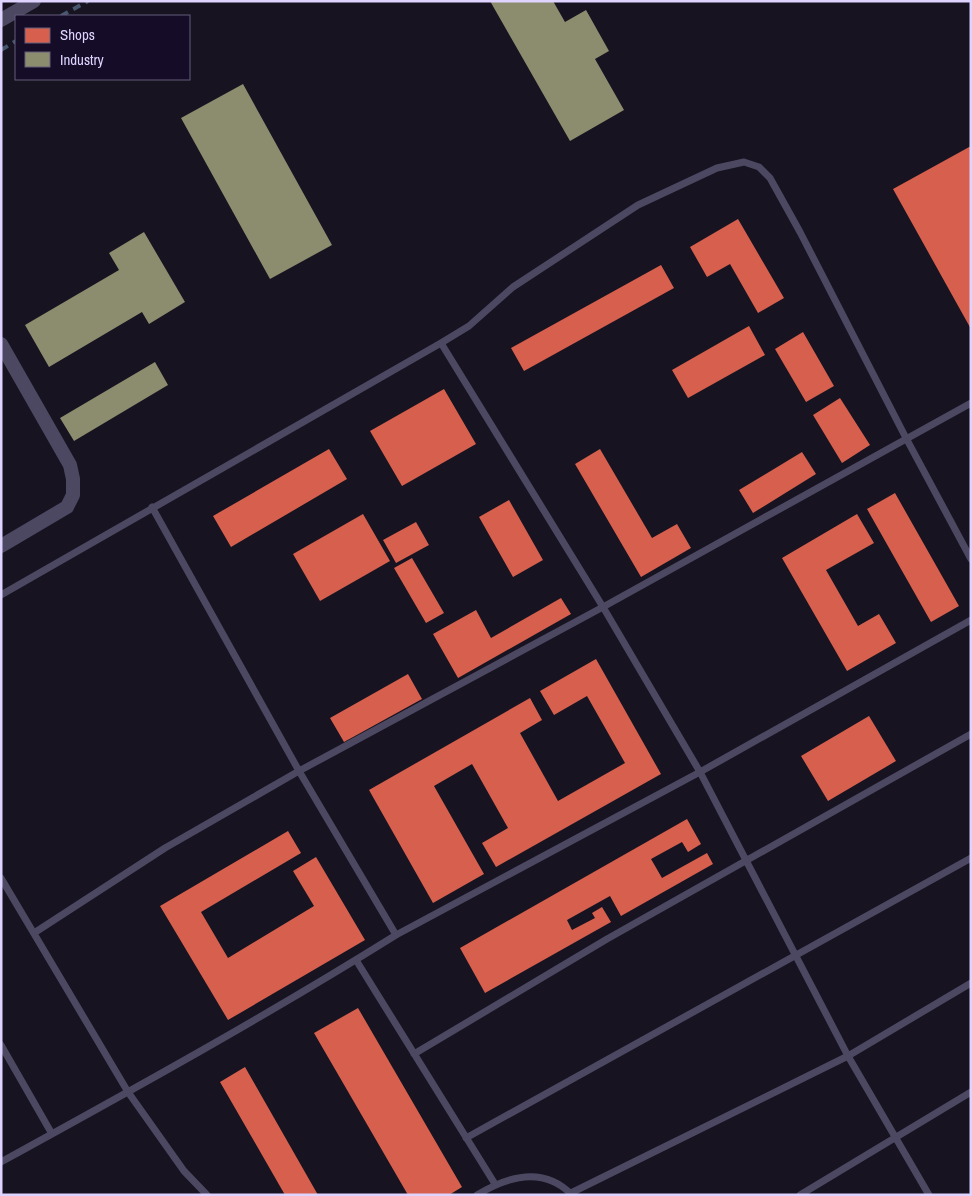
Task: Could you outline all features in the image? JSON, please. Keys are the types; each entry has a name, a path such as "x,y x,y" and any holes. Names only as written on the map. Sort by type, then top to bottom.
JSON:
{"street":[{"path":"1,20 34,1"},
{"path":"1,344 70,465 74,495 67,507 1,546"}],"lane":[{"path":"1,595 469,326 514,287 638,205 717,168 744,162 760,167 770,178 971,559"},
{"path":"441,343 700,772 848,1056 929,1195"},
{"path":"34,932 165,848 299,771 602,607 971,402"},
{"path":"152,507 299,771 396,935"},
{"path":"1,1162 128,1092 396,935 700,772 971,620"},
{"path":"414,1054 607,939 971,734"},
{"path":"466,1138 971,858"},
{"path":"1,878 128,1092 184,1171 207,1195"},
{"path":"356,960 495,1184"},
{"path":"477,1195 495,1184 514,1178 551,1179 571,1194 848,1056 971,983"},
{"path":"1,1045 52,1134"},
{"path":"800,1195 971,1092"}],"building: Shops":[{"path":"971,146 971,329 893,189"},
{"path":"738,219 784,298 758,313 730,264 707,277 690,247"},
{"path":"661,265 674,288 524,371 511,348"},
{"path":"749,326 765,355 688,398 672,370"},
{"path":"803,332 834,386 806,402 775,349"},
{"path":"444,389 476,444 402,486 370,431"},
{"path":"840,398 870,445 842,463 813,415"},
{"path":"329,449 347,479 231,547 213,516"},
{"path":"600,449 652,538 677,524 691,548 641,577 575,464"},
{"path":"802,452 816,474 753,513 739,490"},
{"path":"895,493 959,606 931,622 867,509"},
{"path":"509,500 543,560 513,577 479,517"},
{"path":"363,514 390,561 320,601 293,554"},
{"path":"857,514 874,543 826,570 858,626 879,614 896,643 847,671 782,558"},
{"path":"416,522 429,545 396,563 383,540"},
{"path":"412,558 444,613 426,623 394,568"},
{"path":"561,598 571,614 458,678 433,634 476,610 491,638"},
{"path":"596,659 661,774 496,867 482,843 508,828 472,764 434,786 484,874 433,903 369,790 530,698 542,720 520,733 558,801 625,763 587,696 554,715 540,691"},
{"path":"408,674 422,699 344,742 330,718"},
{"path":"869,716 896,761 828,801 801,756"},
{"path":"687,819 701,844 688,852 682,842 651,859 662,878 707,853 713,864 621,916 610,896 567,920 572,930 595,918 592,913 602,907 611,922 485,993 460,948"},
{"path":"288,831 301,853 201,912 228,958 314,906 293,871 316,857 365,940 228,1020 160,906"},
{"path":"358,1008 462,1187 449,1195 408,1195 314,1033"},
{"path":"245,1067 318,1195 285,1195 220,1082"}],"building: Industry":[{"path":"490,1 553,1 565,22 586,10 609,51 595,59 624,110 570,141"},
{"path":"243,84 332,245 270,279 181,118"},
{"path":"144,232 185,302 149,324 142,312 49,367 25,325 119,270 109,253"},
{"path":"155,362 168,385 74,441 60,418"}],"railway":[{"path":"63,15 88,1"},
{"path":"1,50 15,42"}]}
